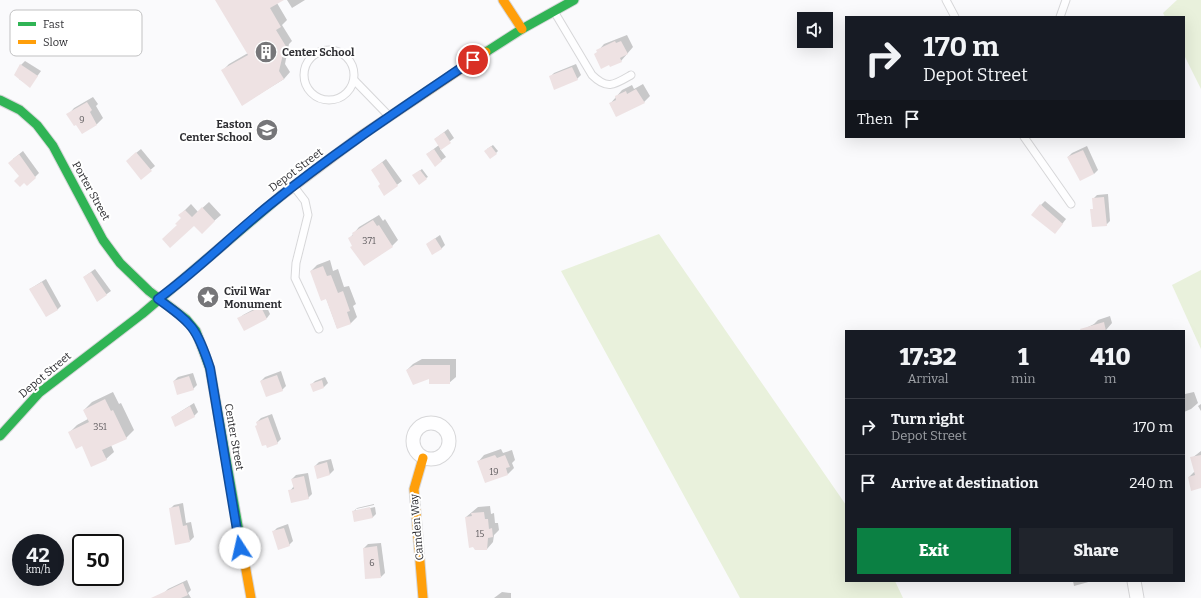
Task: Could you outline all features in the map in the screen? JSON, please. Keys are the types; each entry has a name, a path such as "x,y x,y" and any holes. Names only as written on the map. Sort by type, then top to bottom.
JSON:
{"main road":[{"path":"503,0 522,29"},
{"name":"Depot Street","path":"0,436 39,393 142,314 294,186 389,116 522,29 574,0"},
{"name":"Porter Street","path":"0,100 20,110 38,126 49,141 116,259 158,299"},
{"name":"Center Street","path":"158,299 184,317 193,327 210,368 250,598"},
{"name":"Camden Way","path":"422,458 414,489 423,598"}],"street":[{"path":"1134,582 1138,598"}],"lane":[{"path":"946,0 954,16"},
{"path":"1060,16 1066,0"},
{"path":"554,11 592,75 600,83 614,85 631,76"},
{"path":"355,81 346,95 339,99 326,101 314,96 308,90 305,83 304,74 306,66 316,53 333,50 341,52 353,64 355,81 389,116"},
{"path":"1025,138 1071,204"},
{"path":"294,186 306,201 308,215 296,263 296,278 319,329"}],"green space":[{"path":"1177,0 1201,0 1201,89 1185,57 1185,16 1164,16 1163,13"},
{"path":"659,234 845,504 845,582 895,582 903,598 740,598 561,271"},
{"path":"1201,270 1201,349 1172,285"}],"building":[{"name":"Center School","path":"215,0 284,0 270,8 281,27 276,30 287,48 284,50 279,71 284,79 242,106 221,70 248,55"},
{"path":"615,41 616,43 621,41 628,54 620,58 622,62 610,67 609,65 601,69 594,54 597,52 596,50"},
{"path":"20,64 38,76 30,88 14,75"},
{"path":"572,67 578,80 554,90 549,76"},
{"path":"636,89 645,103 616,117 609,103 616,100 615,96 626,91 627,94"},
{"path":"87,102 92,110 90,112 97,125 82,134 76,125 74,126 66,114"},
{"path":"444,132 451,143 441,150 434,139"},
{"path":"491,146 497,154 490,159 484,151"},
{"path":"434,149 442,161 435,167 426,154"},
{"path":"1083,150 1094,174 1080,181 1067,157"},
{"path":"136,152 152,171 141,180 126,161"},
{"path":"19,154 36,178 27,186 24,183 20,187 14,181 19,176 8,163"},
{"path":"382,162 398,186 384,196 378,186 380,184 371,170"},
{"path":"420,170 427,179 419,185 412,175"},
{"path":"1104,197 1107,226 1092,227 1090,209 1093,209 1092,198"},
{"path":"1040,204 1063,224 1055,234 1031,215"},
{"path":"202,207 215,221 202,234 194,226 170,248 162,239 177,225 175,224 181,218 178,215 185,210 192,217"},
{"path":"373,220 377,226 379,225 393,247 364,266 350,247 352,246 348,238 353,235 352,233"},
{"path":"435,238 442,249 432,255 426,244"},
{"path":"323,266 327,276 331,275 338,293 343,291 350,311 347,312 351,324 337,329 326,299 321,301 310,271"},
{"path":"91,272 107,295 97,302 83,277"},
{"path":"42,282 58,310 46,317 29,289"},
{"path":"261,307 267,319 244,331 237,318"},
{"path":"1104,322 1106,330 1080,330"},
{"path":"415,365 450,365 450,384 429,384 429,379 413,385 406,370"},
{"path":"277,375 283,391 266,397 260,381"},
{"path":"189,376 194,390 177,395 173,381"},
{"path":"322,380 324,388 313,392 310,384"},
{"path":"105,399 111,411 113,410 127,439 102,450 107,460 91,467 82,446 76,449 68,432 89,422 83,410"},
{"path":"190,406 195,417 175,427 171,417"},
{"path":"268,417 278,444 267,448 266,445 262,446 255,426 257,425 256,422"},
{"path":"495,455 497,458 505,455 510,467 506,468 508,475 485,483 477,461"},
{"path":"1201,455 1201,488 1191,491 1188,477 1195,475 1190,457"},
{"path":"327,462 330,475 317,479 314,466"},
{"path":"304,476 309,499 291,503 288,490 294,489 291,479"},
{"path":"179,506 183,526 187,525 190,542 175,545 169,508"},
{"path":"370,507 373,518 354,522 352,511"},
{"path":"484,512 485,519 488,519 489,529 492,528 493,537 488,538 487,550 475,550 473,547 469,548 465,517 472,516 471,513"},
{"path":"284,528 290,546 278,550 272,531"},
{"path":"377,546 381,578 365,579 363,548"},
{"path":"183,583 188,595 181,598 151,598"}],"traffic: fast":[{"path":"486,52 522,29 574,0"},
{"path":"0,100 20,110 37,125 53,146 103,240 120,263 149,291 186,319 196,331 210,369 242,548"},
{"path":"0,436 39,393 142,314 282,195"}],"traffic: slow":[{"path":"503,0 522,29"},
{"path":"282,195 362,135 486,52"},
{"path":"423,458 414,489 423,598"},
{"path":"242,548 251,598"}],"place":[{"name":"Center School","path":"266,52"},
{"name":"Easton Center School","path":"267,130"},
{"name":"Civil War Monument","path":"208,297"}],"route":[{"path":"240,548 210,368 193,327 184,317 158,299 180,283 272,203 294,186 362,135 473,60"}]}
